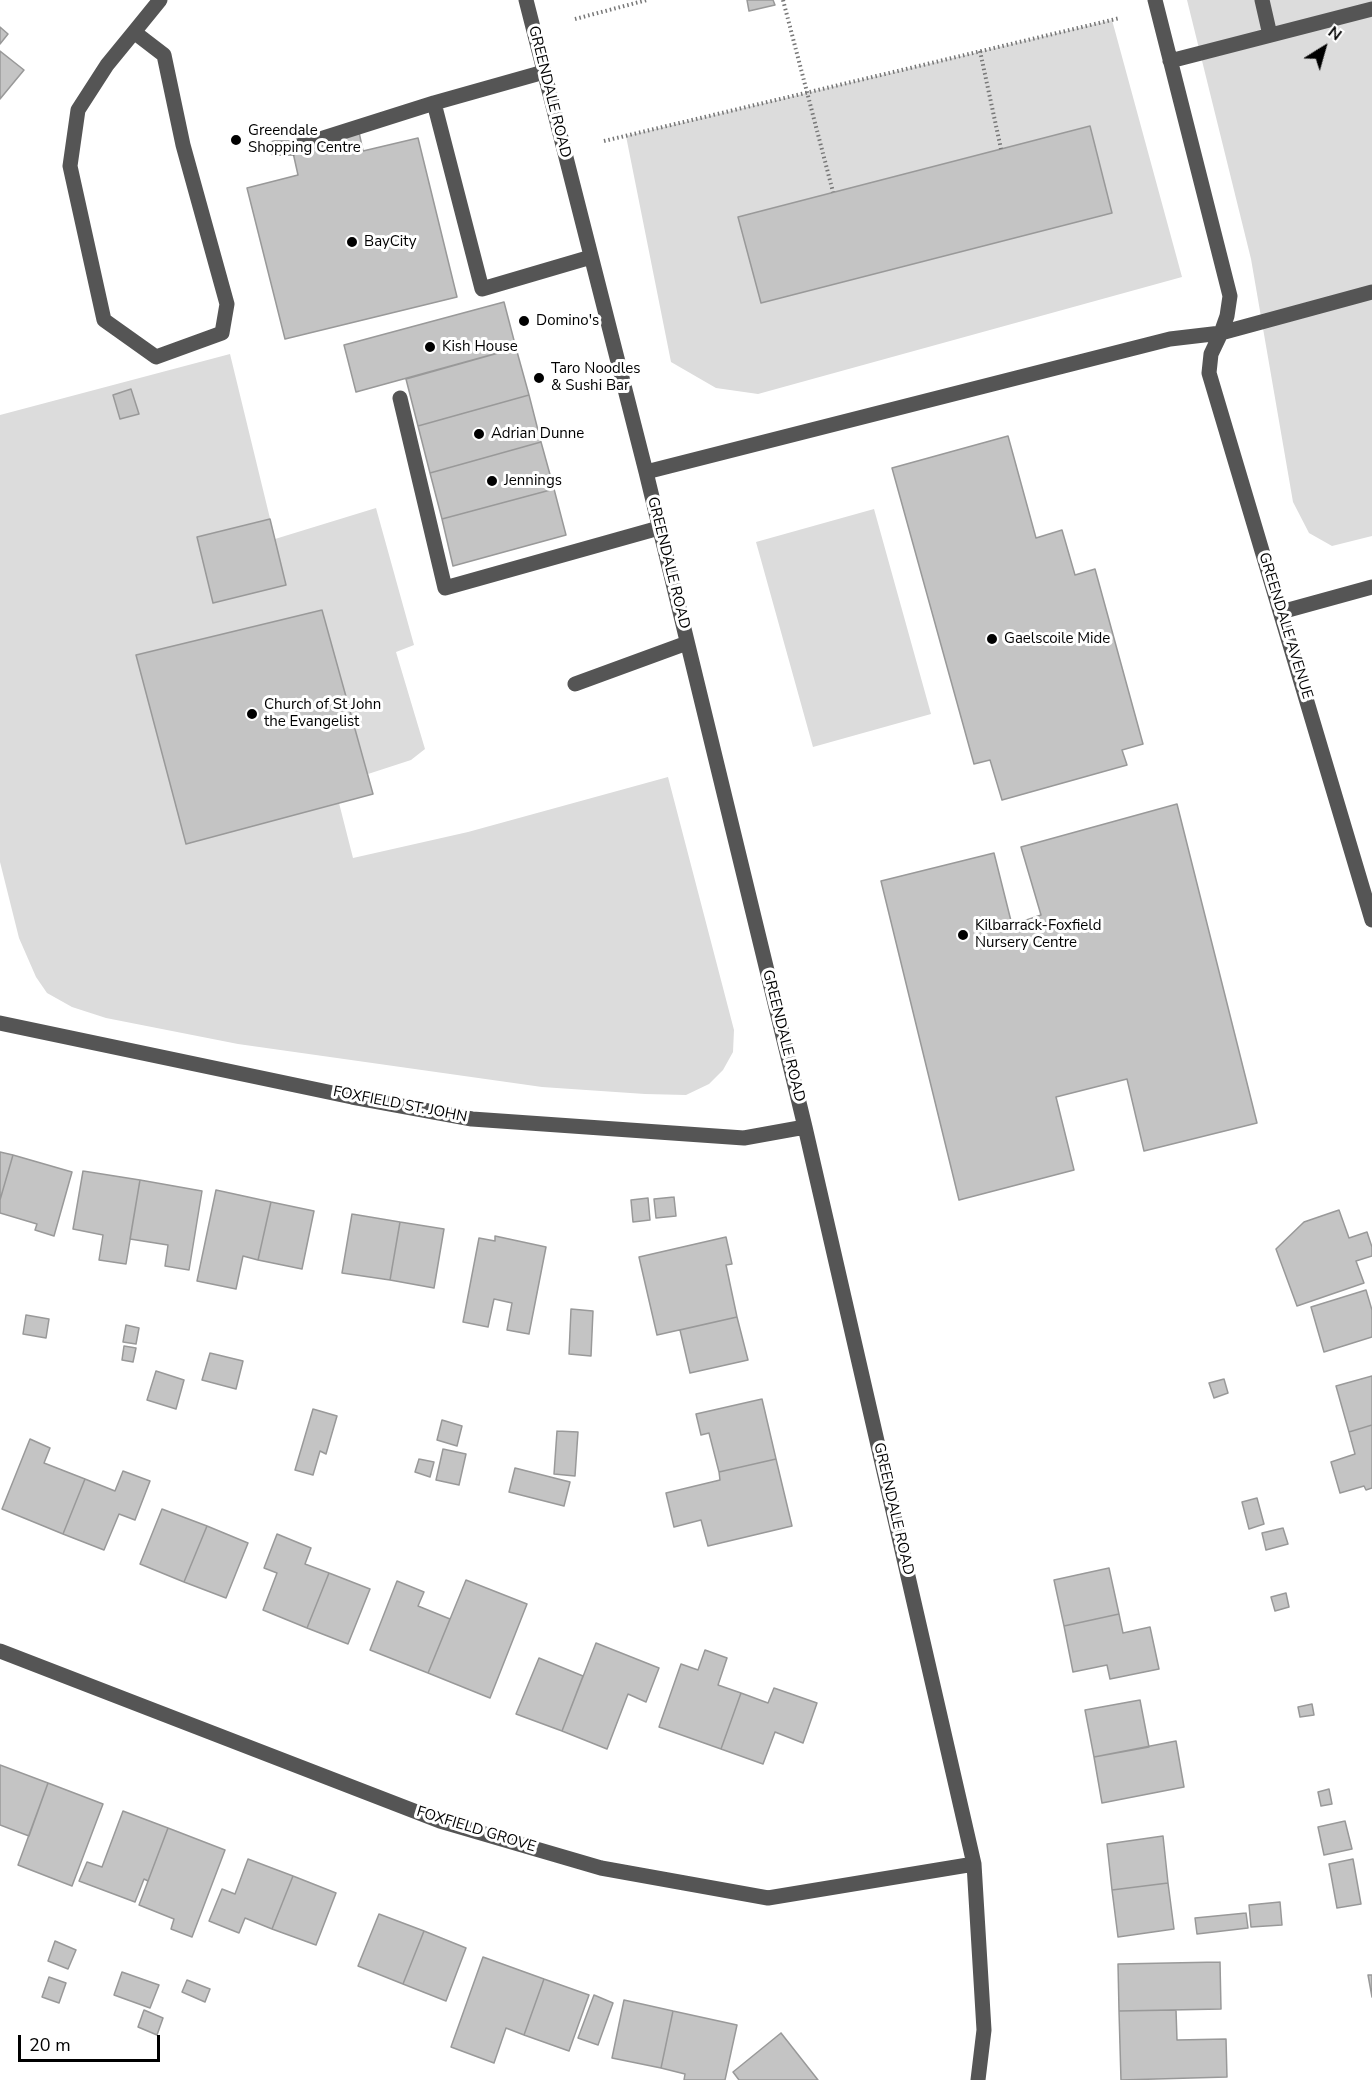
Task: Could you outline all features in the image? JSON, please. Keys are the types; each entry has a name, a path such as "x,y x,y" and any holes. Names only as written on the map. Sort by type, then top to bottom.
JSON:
{"street":[{"path":"134,32 164,55 183,145 227,304 222,333 156,357 104,320 70,166 78,110 107,65 160,0"},
{"name":"GREENDALE ROAD","path":"526,0 646,472 805,1127 974,1864 984,2030 978,2080"},
{"name":"GREENDALE AVENUE","path":"1155,0 1230,296 1227,316 1210,354 1209,373 1372,920"},
{"path":"1262,0 1270,35"},
{"path":"1170,61 1372,9"},
{"path":"274,148 292,148 434,103 544,72"},
{"path":"434,103 482,289 591,257"},
{"path":"646,472 1170,339 1221,333 1372,292"},
{"path":"400,398 445,588 659,528"},
{"path":"1281,612 1372,586"},
{"path":"575,684 687,643"},
{"name":"FOXFIELD ST. JOHN","path":"0,1023 352,1097 472,1119 744,1138 805,1127"},
{"name":"FOXFIELD GROVE","path":"0,1652 440,1821 601,1868 768,1898 974,1864"}],"path":[{"path":"575,19 647,0"},
{"path":"783,0 833,192"},
{"path":"604,141 1120,18"},
{"path":"980,51 1001,149"}],"shaded area":[{"path":"1187,0 1372,0 1372,536 1332,546 1309,533 1293,502 1251,259"},
{"path":"1112,20 1182,277 758,394 716,388 671,362 626,136"},
{"path":"230,354 275,539 376,508 414,645 396,652 425,749 411,760 368,774 373,794 339,803 353,858 468,832 668,777 734,1030 733,1052 723,1070 709,1084 686,1095 542,1087 238,1044 106,1018 72,1007 47,993 36,977 19,938 0,862 0,415"},
{"path":"874,509 931,714 813,747 756,542"}],"building":[{"path":"747,0 773,0 775,5 749,11"},
{"path":"0,27 8,34 0,44"},
{"path":"0,51 24,70 0,99"},
{"path":"1090,126 1112,213 761,303 738,217"},
{"name":"BayCity","path":"359,132 363,151 418,138 457,297 285,339 247,188 298,175 292,148"},
{"name":"Kish House","path":"504,302 516,348 356,392 344,345"},
{"name":"Kish House","path":"516,348 529,395 418,426 406,379"},
{"path":"131,389 139,414 120,419 113,395"},
{"name":"Adrian Dunne","path":"529,395 541,442 430,473 418,426"},
{"path":"1008,436 1036,538 1062,530 1075,575 1095,569 1143,744 1122,750 1127,765 1002,800 990,760 974,764 892,468"},
{"name":"Jennings","path":"541,442 554,489 442,519 430,473"},
{"path":"554,489 566,535 453,566 442,519"},
{"path":"270,519 286,585 213,603 197,537"},
{"name":"Church of St John the Evangelist","path":"322,610 373,794 186,844 136,655"},
{"path":"1177,804 1257,1123 1144,1151 1127,1079 1056,1097 1074,1170 959,1200 881,881 994,853 1012,925 1041,915 1021,847"},
{"path":"0,1152 13,1155 0,1200"},
{"path":"13,1155 72,1172 54,1236 35,1230 37,1224 0,1213 0,1200"},
{"path":"83,1171 140,1180 126,1264 99,1260 103,1235 73,1229"},
{"path":"140,1180 202,1191 189,1270 165,1266 168,1245 130,1239"},
{"path":"216,1190 271,1202 258,1260 243,1256 236,1289 197,1281"},
{"path":"674,1197 676,1216 656,1218 654,1199"},
{"path":"648,1198 650,1220 633,1222 631,1200"},
{"path":"271,1202 314,1211 302,1269 258,1260"},
{"path":"1339,1210 1349,1238 1367,1232 1372,1247 1372,1256 1356,1261 1364,1283 1297,1306 1276,1249 1304,1222"},
{"path":"352,1214 400,1222 390,1280 342,1273"},
{"path":"400,1222 444,1229 434,1288 390,1280"},
{"path":"495,1236 546,1247 529,1334 507,1330 512,1303 494,1299 488,1327 463,1322 479,1238 495,1241"},
{"path":"726,1237 732,1264 726,1265 737,1317 657,1335 639,1257"},
{"path":"1366,1290 1372,1310 1372,1337 1324,1352 1311,1307"},
{"path":"571,1309 593,1311 591,1356 569,1354"},
{"path":"26,1315 49,1319 46,1338 23,1334"},
{"path":"737,1317 748,1360 690,1373 680,1330"},
{"path":"126,1325 139,1328 136,1344 123,1342"},
{"path":"124,1346 136,1348 133,1362 122,1360"},
{"path":"210,1353 243,1361 236,1389 202,1380"},
{"path":"156,1371 184,1380 176,1409 147,1400"},
{"path":"1372,1376 1372,1425 1349,1432 1336,1386"},
{"path":"1224,1379 1228,1393 1214,1398 1209,1383"},
{"path":"762,1399 776,1459 719,1472 709,1433 701,1435 696,1414"},
{"path":"313,1409 337,1416 326,1454 320,1451 313,1475 295,1470"},
{"path":"442,1420 462,1426 457,1446 437,1440"},
{"path":"1372,1425 1372,1488 1366,1490 1364,1486 1340,1493 1331,1462 1355,1454 1349,1432"},
{"path":"557,1431 578,1432 575,1476 554,1474"},
{"path":"30,1439 50,1448 44,1463 85,1479 63,1534 2,1509"},
{"path":"443,1449 466,1454 459,1485 436,1480"},
{"path":"419,1459 434,1462 430,1477 415,1472"},
{"path":"776,1459 792,1526 708,1546 701,1520 674,1527 666,1493 720,1480 719,1472"},
{"path":"515,1468 570,1482 564,1506 509,1492"},
{"path":"123,1471 150,1481 135,1520 119,1514 104,1550 63,1534 85,1479 115,1491"},
{"path":"1257,1498 1264,1524 1249,1529 1242,1502"},
{"path":"162,1509 207,1526 184,1582 140,1564"},
{"path":"207,1526 248,1543 226,1598 184,1582"},
{"path":"1283,1528 1288,1544 1266,1550 1262,1533"},
{"path":"277,1534 311,1548 305,1564 329,1573 307,1628 263,1610 277,1573 264,1568"},
{"path":"1109,1568 1119,1614 1064,1626 1054,1580"},
{"path":"329,1573 370,1589 348,1644 307,1628"},
{"path":"466,1580 527,1604 490,1698 428,1673"},
{"path":"397,1581 424,1592 418,1606 450,1619 428,1673 370,1650"},
{"path":"1286,1593 1289,1607 1275,1611 1271,1597"},
{"path":"1119,1614 1123,1633 1150,1627 1159,1669 1110,1679 1107,1665 1073,1672 1064,1626"},
{"path":"596,1643 659,1668 646,1702 628,1694 607,1749 562,1731"},
{"path":"705,1650 727,1658 718,1685 741,1693 721,1749 659,1727 681,1664 698,1670"},
{"path":"539,1658 583,1676 562,1731 516,1714"},
{"path":"774,1688 817,1703 803,1743 775,1732 763,1764 721,1749 741,1693 768,1703"},
{"path":"1140,1700 1149,1747 1094,1757 1085,1710"},
{"path":"1312,1704 1314,1715 1300,1717 1298,1707"},
{"path":"1176,1741 1184,1787 1102,1803 1094,1757"},
{"path":"0,1765 48,1783 29,1836 0,1825"},
{"path":"48,1783 103,1804 72,1886 18,1865"},
{"path":"1329,1789 1332,1804 1321,1806 1318,1792"},
{"path":"123,1811 168,1828 148,1881 144,1879 135,1902 79,1881 87,1862 102,1867"},
{"path":"1345,1821 1352,1849 1324,1855 1318,1827"},
{"path":"168,1828 225,1850 192,1937 171,1929 174,1919 139,1905"},
{"path":"1163,1836 1168,1883 1112,1890 1107,1844"},
{"path":"248,1859 293,1876 272,1929 245,1918 239,1933 209,1921 222,1889 235,1894"},
{"path":"1353,1859 1361,1904 1337,1908 1329,1864"},
{"path":"293,1876 336,1893 316,1945 272,1929"},
{"path":"1168,1883 1174,1929 1118,1937 1112,1890"},
{"path":"1280,1902 1282,1925 1251,1927 1249,1905"},
{"path":"1246,1913 1248,1928 1197,1934 1195,1918"},
{"path":"379,1914 424,1931 403,1984 358,1966"},
{"path":"424,1931 466,1948 446,2001 403,1984"},
{"path":"55,1941 76,1950 68,1969 48,1961"},
{"path":"483,1957 544,1979 524,2035 506,2028 494,2063 451,2047"},
{"path":"1220,1962 1221,2009 1119,2011 1118,1964"},
{"path":"122,1972 159,1985 150,2008 114,1995"},
{"path":"1368,1975 1372,1975 1372,1997"},
{"path":"49,1977 66,1983 59,2003 42,1997"},
{"path":"544,1979 589,1995 569,2051 524,2035"},
{"path":"187,1980 210,1989 205,2002 182,1992"},
{"path":"594,1995 613,2003 598,2045 578,2038"},
{"path":"624,2000 673,2011 661,2068 612,2058"},
{"path":"144,2010 163,2018 157,2035 138,2027"},
{"path":"1176,2010 1177,2040 1226,2039 1227,2077 1121,2080 1119,2011"},
{"path":"673,2011 737,2025 725,2080 684,2080 685,2074 661,2068"},
{"path":"781,2033 818,2080 739,2080 733,2072"}],"place":[{"name":"Greendale Shopping Centre","path":"236,140"},
{"name":"BayCity","path":"352,242"},
{"name":"Domino's","path":"524,321"},
{"name":"Kish House","path":"430,347"},
{"name":"Taro Noodles & Sushi Bar","path":"539,378"},
{"name":"Adrian Dunne","path":"479,434"},
{"name":"Jennings","path":"492,481"},
{"name":"Gaelscoile Mide","path":"992,639"},
{"name":"Church of St John the Evangelist","path":"252,714"},
{"name":"Kilbarrack-Foxfield Nursery Centre","path":"963,935"}]}
